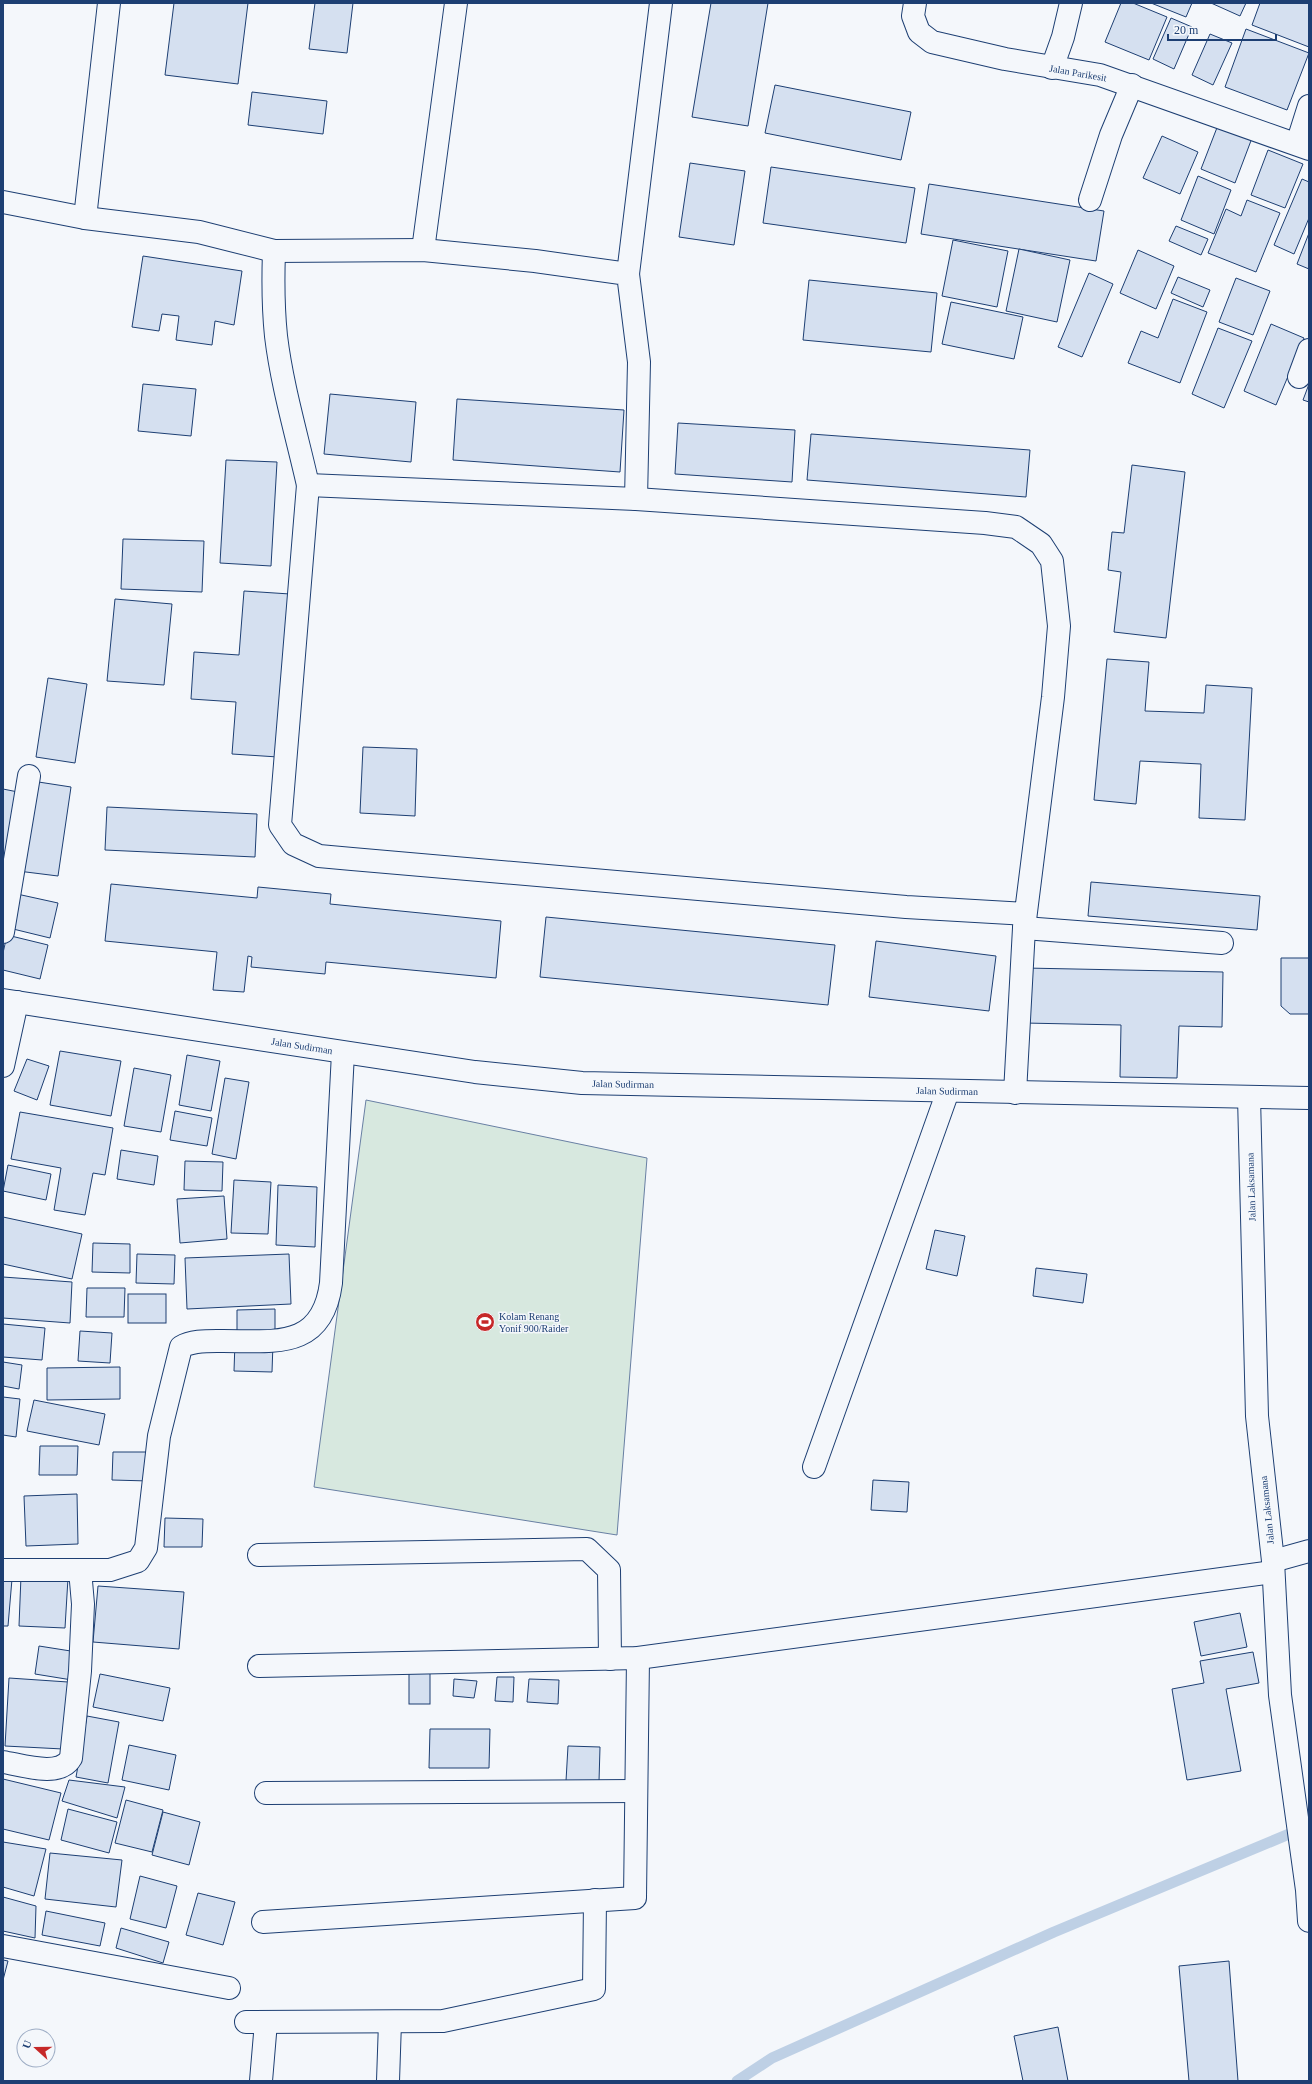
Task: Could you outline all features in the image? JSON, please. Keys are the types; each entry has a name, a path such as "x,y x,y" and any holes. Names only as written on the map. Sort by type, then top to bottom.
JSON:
{"street":[{"path":"86,218 109,3"},
{"path":"422,250 456,3"},
{"path":"636,499 639,362 628,274 661,3"},
{"name":"Jalan Parikesit","path":"915,3 913,16 919,32 932,42 1052,68 1100,75 1303,146"},
{"path":"1052,68 1063,37 1071,3"},
{"path":"1090,200 1111,135 1132,85"},
{"path":"1303,146 1309,106"},
{"path":"3,202 86,218 199,232 274,251 422,250 534,261 628,274"},
{"path":"274,251 273,291 276,336 283,377 308,485 280,825 293,844 319,856 906,907 1222,943"},
{"path":"1299,377 1309,350"},
{"path":"308,485 636,499 985,523 1016,527 1041,544 1052,561 1059,626 1053,697 1024,921 1015,1093"},
{"path":"3,932 29,776"},
{"path":"3,1066 10,1001"},
{"name":"Jalan Sudirman","path":"10,1001 475,1072 582,1083 1309,1098"},
{"path":"3,1570 110,1570 138,1561 144,1552 159,1436 181,1347 208,1341 281,1341 314,1327 327,1307 331,1276 343,1053"},
{"path":"814,1467 948,1091"},
{"name":"Jalan Laksamana","path":"1249,1097 1257,1416 1273,1566 1280,1695 1307,1890 1309,1921"},
{"path":"259,1555 587,1549 609,1570 610,1659"},
{"path":"259,1666 638,1658 1273,1566 1300,1552 1309,1551"},
{"path":"3,1762 51,1770 66,1765 71,1758 80,1671 83,1604 80,1570"},
{"path":"263,1922 635,1898 638,1658"},
{"path":"266,1793 636,1791"},
{"path":"261,2081 256,2022 443,2021 594,1989 595,1900"},
{"path":"3,1946 229,1988"},
{"path":"388,2081 390,2022"}],"shaded area":[{"name":"Kolam Renang Yonif 900/Raider","path":"366,1100 647,1158 617,1535 314,1487"}],"building":[{"path":"174,3 248,3 238,84 165,75"},
{"path":"315,3 353,3 347,53 309,49"},
{"path":"711,3 768,3 748,126 692,117"},
{"path":"1121,3 1133,3 1167,17 1149,60 1105,42"},
{"path":"1151,3 1192,3 1186,17"},
{"path":"1211,3 1246,3 1240,16"},
{"path":"1260,3 1309,3 1309,47 1252,25"},
{"path":"1171,18 1192,27 1174,69 1153,59"},
{"path":"1246,29 1309,53 1287,110 1225,87"},
{"path":"1210,34 1232,43 1213,85 1192,75"},
{"path":"775,85 911,112 901,160 765,133"},
{"path":"252,92 327,101 323,134 248,125"},
{"path":"1218,125 1252,138 1235,183 1201,169"},
{"path":"1162,136 1198,152 1180,194 1143,178"},
{"path":"1268,150 1303,164 1285,208 1251,195"},
{"path":"690,163 745,171 734,245 679,237"},
{"path":"771,167 915,188 906,243 763,223"},
{"path":"1198,176 1231,190 1214,234 1181,220"},
{"path":"1302,179 1309,182 1309,218 1294,254 1274,245"},
{"path":"929,184 1104,211 1096,261 921,234"},
{"path":"1247,200 1280,213 1256,272 1208,253 1226,209 1241,216"},
{"path":"1176,226 1208,239 1201,255 1169,241"},
{"path":"1309,233 1309,269 1297,264"},
{"path":"953,240 1008,251 997,307 942,296"},
{"path":"1019,249 1070,260 1057,322 1006,311"},
{"path":"1138,250 1174,266 1156,309 1120,293"},
{"path":"143,256 242,271 234,325 215,321 212,345 176,340 179,316 162,314 159,331 132,327"},
{"path":"1089,273 1113,284 1082,357 1058,347"},
{"path":"1178,277 1210,290 1203,307 1171,293"},
{"path":"1236,278 1270,291 1253,335 1219,322"},
{"path":"809,280 937,293 931,352 803,340"},
{"path":"1173,299 1207,312 1180,383 1128,363 1141,331 1158,338"},
{"path":"951,302 1023,317 1014,359 942,344"},
{"path":"1271,324 1304,338 1276,405 1244,391"},
{"path":"1218,328 1252,341 1224,408 1192,394"},
{"path":"143,384 196,389 191,436 138,431"},
{"path":"1309,384 1309,402 1303,400"},
{"path":"330,394 416,402 411,462 324,454"},
{"path":"457,399 624,410 620,472 453,460"},
{"path":"678,423 795,430 792,482 675,474"},
{"path":"811,434 1030,450 1026,497 807,480"},
{"path":"226,460 277,462 271,566 220,563"},
{"path":"1132,465 1185,472 1166,638 1114,632 1121,572 1108,570 1112,532 1124,533"},
{"path":"123,539 204,541 202,592 121,589"},
{"path":"244,591 290,594 278,757 232,754 236,702 191,699 194,652 239,655"},
{"path":"115,599 172,604 164,685 107,681"},
{"path":"1107,659 1149,662 1145,711 1204,713 1206,685 1252,688 1245,820 1199,818 1201,764 1140,761 1136,804 1094,800"},
{"path":"48,678 87,684 75,763 36,757"},
{"path":"363,747 417,749 415,816 360,813"},
{"path":"32,781 71,787 58,876 18,871"},
{"path":"3,789 23,793 3,871"},
{"path":"107,807 257,814 255,857 105,850"},
{"path":"1091,882 1260,896 1257,930 1088,916"},
{"path":"111,884 257,898 258,887 331,894 330,904 501,921 496,978 326,962 325,974 251,967 252,957 248,956 244,992 213,990 217,952 105,941"},
{"path":"17,894 58,903 50,938 9,928"},
{"path":"546,917 835,945 828,1005 540,977"},
{"path":"7,935 48,945 40,979 3,970 3,953"},
{"path":"876,941 996,956 989,1011 869,997"},
{"path":"1281,958 1309,958 1309,1014 1290,1014 1281,1006"},
{"path":"1025,968 1223,972 1222,1027 1179,1026 1177,1078 1120,1077 1121,1025 1024,1023"},
{"path":"60,1051 121,1061 111,1116 50,1105"},
{"path":"187,1055 220,1061 211,1111 179,1105"},
{"path":"27,1059 49,1066 37,1100 14,1091"},
{"path":"134,1068 171,1075 161,1132 124,1126"},
{"path":"225,1078 249,1082 236,1159 212,1154"},
{"path":"175,1111 212,1118 207,1146 170,1140"},
{"path":"20,1112 113,1128 105,1175 93,1173 85,1215 54,1210 61,1168 11,1159"},
{"path":"121,1150 158,1156 154,1185 117,1179"},
{"path":"185,1161 223,1162 222,1191 184,1190"},
{"path":"8,1165 51,1174 46,1200 3,1191"},
{"path":"234,1180 271,1182 268,1234 231,1233"},
{"path":"278,1185 317,1187 315,1247 276,1245"},
{"path":"224,1196 227,1239 180,1243 177,1199"},
{"path":"3,1217 82,1234 72,1279 3,1264"},
{"path":"935,1230 965,1236 957,1276 926,1269"},
{"path":"93,1243 130,1244 130,1273 92,1272"},
{"path":"137,1254 175,1255 174,1284 136,1283"},
{"path":"289,1254 291,1304 187,1309 185,1258"},
{"path":"1036,1268 1087,1274 1083,1303 1033,1296"},
{"path":"3,1277 72,1282 70,1323 3,1318"},
{"path":"87,1288 125,1288 124,1317 86,1317"},
{"path":"128,1294 166,1294 166,1323 128,1323"},
{"path":"275,1309 275,1338 237,1339 237,1310"},
{"path":"3,1324 45,1328 42,1360 3,1357"},
{"path":"80,1331 112,1333 110,1363 78,1361"},
{"path":"235,1342 273,1343 272,1372 234,1371"},
{"path":"3,1362 22,1365 19,1389 3,1386"},
{"path":"120,1367 120,1399 47,1400 47,1368"},
{"path":"3,1397 20,1399 16,1437 3,1435"},
{"path":"34,1400 105,1414 99,1445 27,1431"},
{"path":"40,1446 78,1446 77,1475 39,1475"},
{"path":"113,1452 150,1452 149,1481 112,1480"},
{"path":"873,1480 909,1482 907,1512 871,1510"},
{"path":"77,1494 78,1544 26,1546 24,1496"},
{"path":"165,1518 203,1519 202,1547 164,1547"},
{"path":"21,1576 68,1578 65,1628 19,1626"},
{"path":"3,1579 12,1579 8,1626 3,1626"},
{"path":"98,1586 184,1592 179,1649 93,1642"},
{"path":"1240,1613 1247,1647 1201,1656 1194,1622"},
{"path":"39,1646 77,1652 72,1680 35,1674"},
{"path":"1253,1652 1259,1683 1226,1689 1241,1771 1187,1780 1172,1689 1204,1683 1200,1661"},
{"path":"409,1673 430,1673 430,1704 409,1704"},
{"path":"100,1674 170,1688 163,1721 93,1707"},
{"path":"497,1677 514,1677 513,1702 495,1701"},
{"path":"9,1678 68,1682 63,1749 5,1746"},
{"path":"454,1679 477,1681 474,1698 453,1696"},
{"path":"529,1679 559,1680 558,1704 527,1702"},
{"path":"87,1716 119,1722 108,1783 76,1777"},
{"path":"430,1729 490,1729 489,1768 429,1768"},
{"path":"129,1745 176,1755 169,1790 122,1780"},
{"path":"568,1746 600,1747 599,1782 566,1781"},
{"path":"3,1779 61,1793 49,1840 3,1829"},
{"path":"69,1780 125,1787 117,1818 62,1801"},
{"path":"126,1800 163,1810 152,1852 115,1843"},
{"path":"68,1809 117,1822 109,1853 61,1840"},
{"path":"163,1812 200,1822 189,1865 152,1855"},
{"path":"3,1842 46,1849 34,1896 3,1887"},
{"path":"50,1853 122,1860 116,1907 45,1899"},
{"path":"140,1876 177,1886 166,1928 130,1919"},
{"path":"198,1893 235,1902 223,1945 186,1935"},
{"path":"3,1897 36,1906 35,1938 3,1931"},
{"path":"46,1911 105,1923 100,1946 42,1935"},
{"path":"121,1928 169,1942 163,1963 116,1948"},
{"path":"3,1960 8,1961 3,1980"},
{"path":"1229,1961 1238,2081 1189,2081 1179,1966"},
{"path":"1058,2027 1068,2081 1023,2081 1014,2036"}],"waterway":[{"path":"737,2081 772,2058 1054,1932 1301,1829"}],"place":[{"name":"Kolam Renang Yonif 900/Raider","path":"485,1322"}]}
